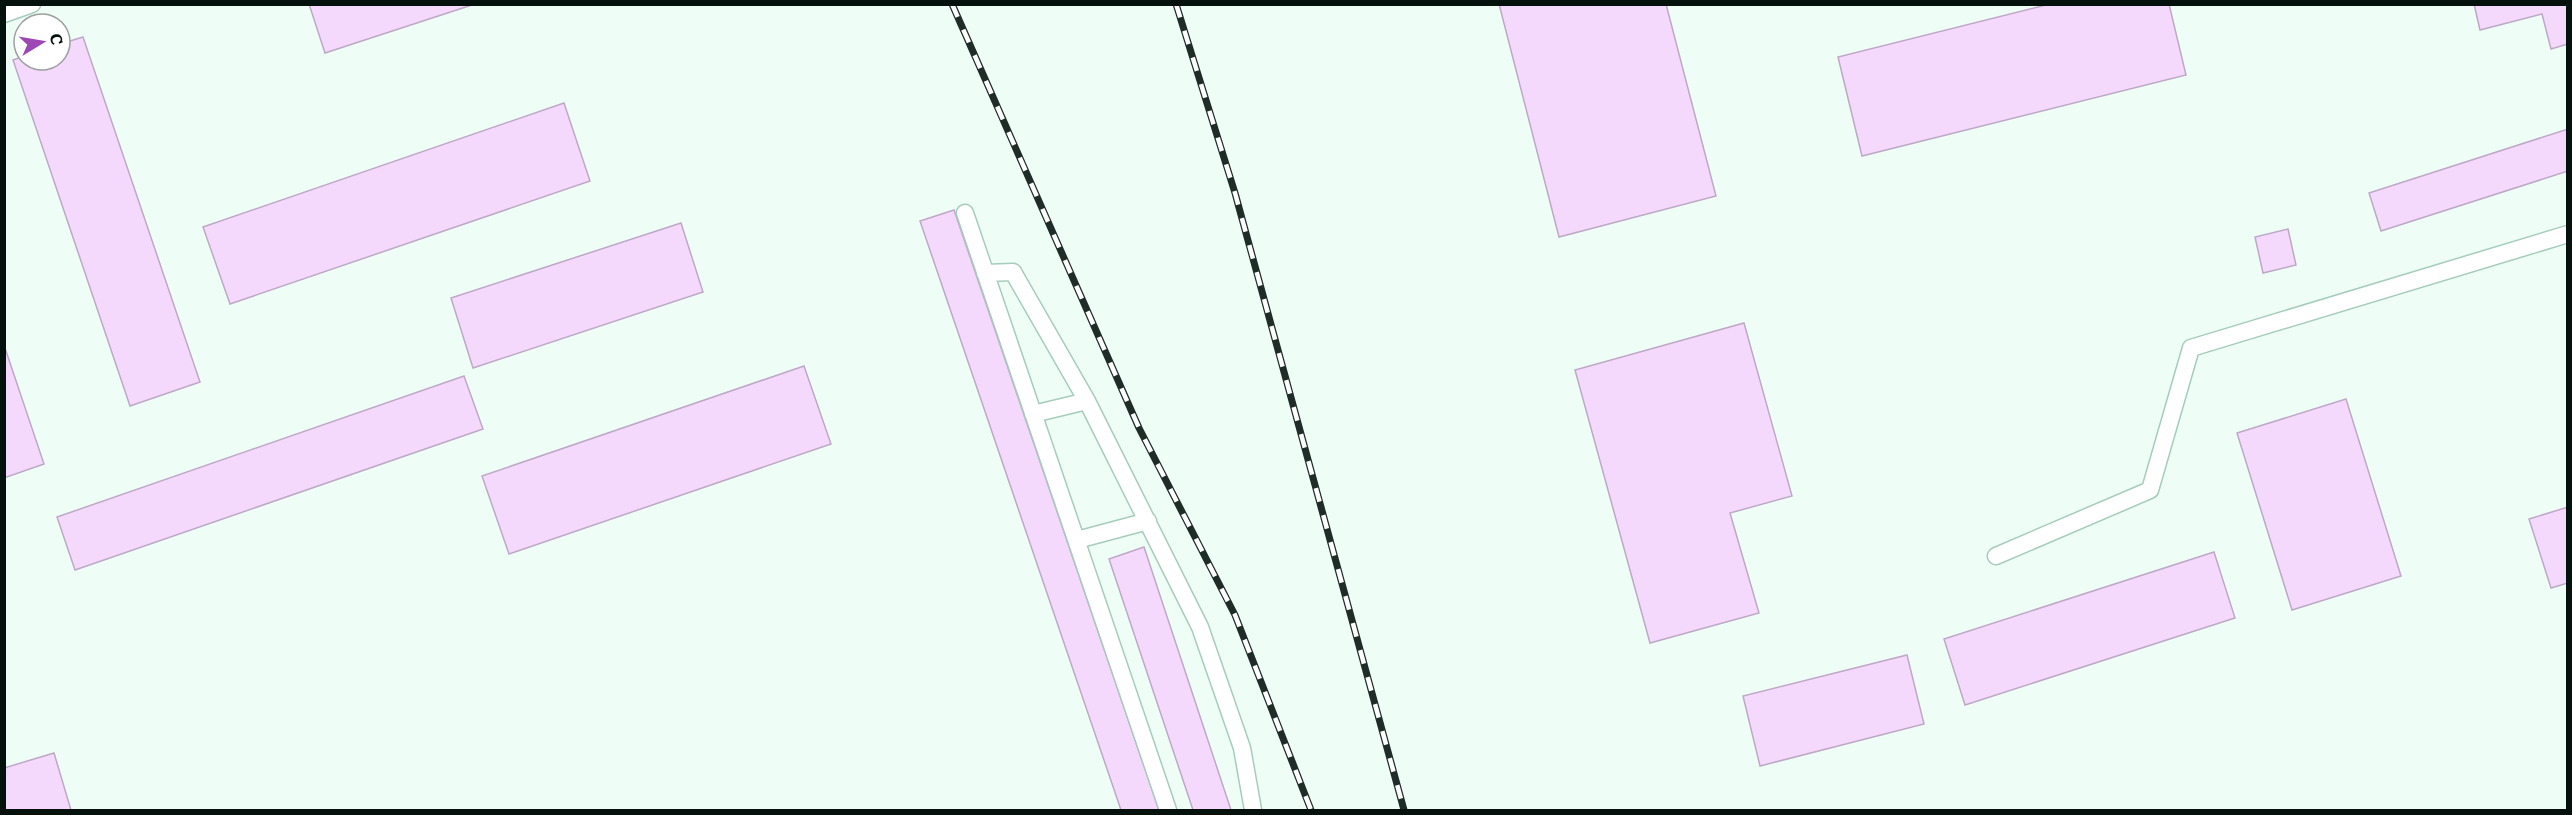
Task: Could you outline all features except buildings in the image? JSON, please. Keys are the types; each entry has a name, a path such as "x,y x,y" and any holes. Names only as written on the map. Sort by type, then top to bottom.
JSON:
{"lane":[{"path":"4,14 32,4"},
{"path":"965,213 1168,810"},
{"path":"1996,556 2150,490 2191,348 2568,234"},
{"path":"985,273 1013,272 1087,401 1148,521 1200,627 1242,748 1253,810"},
{"path":"1033,414 1087,401"},
{"path":"1077,540 1148,521"}],"railway":[{"path":"952,4 1139,428 1235,615 1311,810"},
{"path":"1176,4 1235,193 1404,810"}]}
